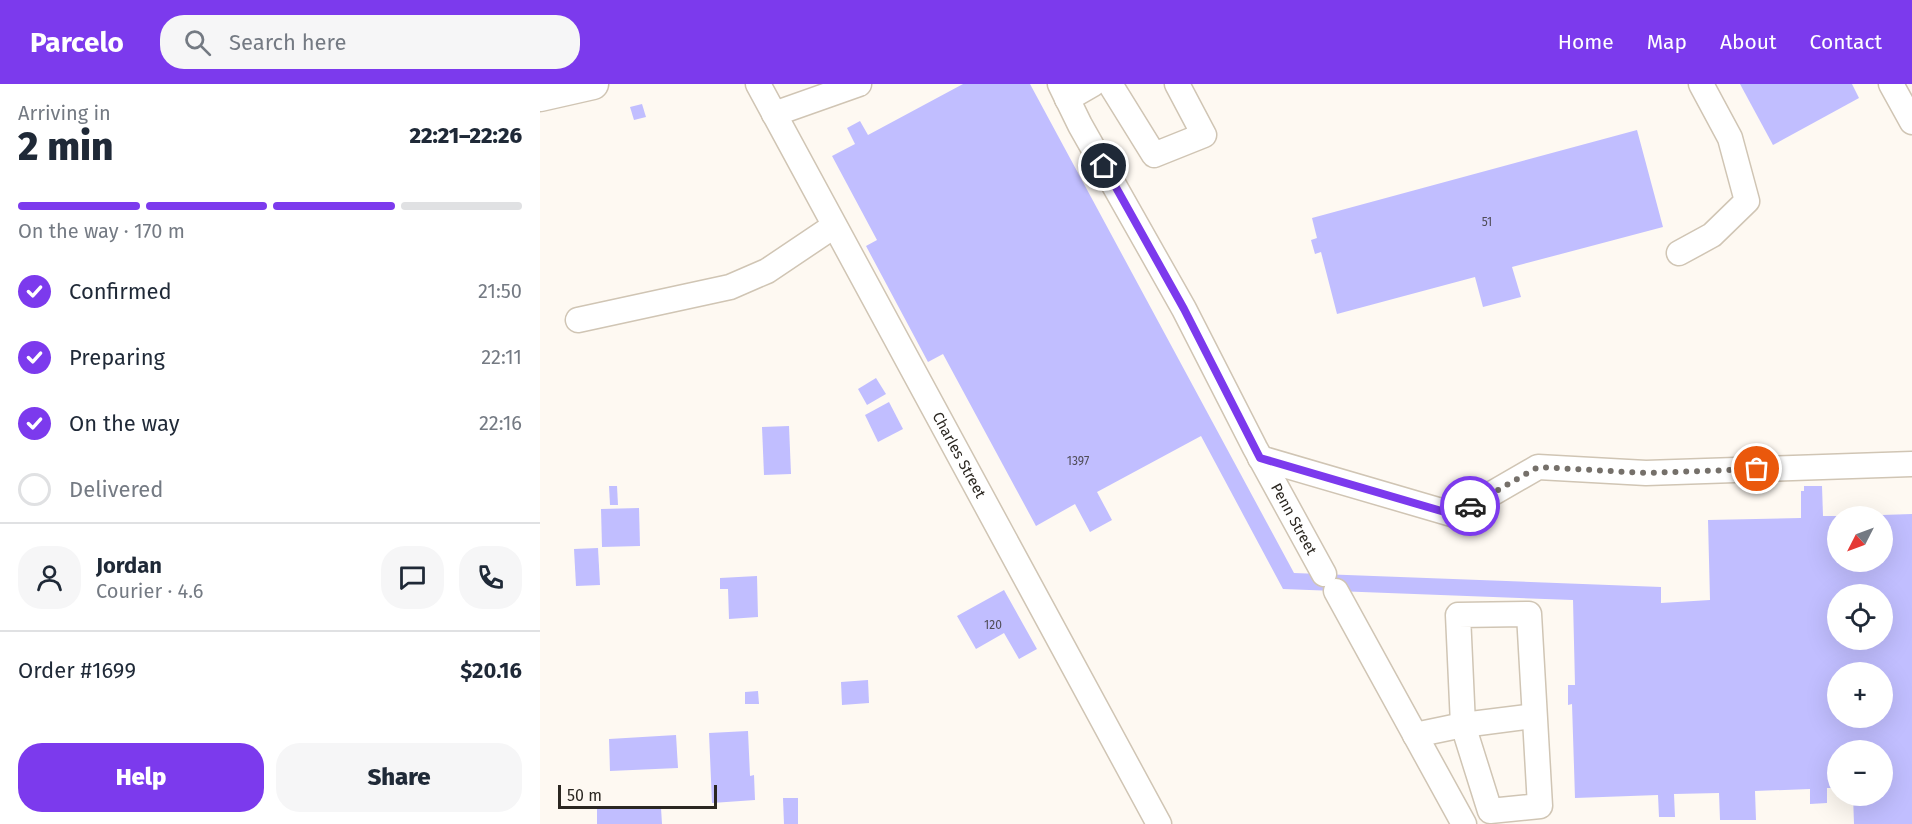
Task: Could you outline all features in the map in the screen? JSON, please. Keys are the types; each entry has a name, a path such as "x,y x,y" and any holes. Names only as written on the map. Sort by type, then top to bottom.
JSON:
{"main road":[{"path":"540,96 593,84"}],"street":[{"name":"Charles Street","path":"758,84 1159,824"},
{"path":"774,114 859,84"},
{"path":"1064,91 1094,84"},
{"path":"1110,84 1154,155 1204,135 1177,84"},
{"path":"1679,253 1712,235 1747,201 1730,138 1701,84"},
{"path":"1892,84 1912,122"},
{"name":"Penn Street","path":"1064,91 1184,309 1260,458 1464,824"},
{"path":"578,320 730,287 767,272 834,226"},
{"path":"1260,458 1455,515 1538,467 1646,473 1912,464"},
{"path":"1529,614 1540,806 1490,811 1463,725 1458,615 1529,614"},
{"path":"1414,735 1463,725 1534,716"}],"building":[{"path":"963,84 1030,84 1294,573 1661,587 1661,603 1710,600 1708,520 1801,518 1801,491 1804,491 1804,486 1822,486 1823,516 1827,516 1827,572 1893,572 1893,515 1912,514 1912,824 1854,824 1853,806 1893,806 1893,740 1827,740 1827,803 1810,804 1810,789 1755,791 1756,820 1720,820 1719,793 1674,794 1675,817 1659,817 1658,795 1575,798 1572,704 1568,705 1568,685 1575,685 1573,600 1283,589 1201,436 1097,492 1112,520 1090,532 1075,504 1036,526 943,354 928,362 866,246 877,240 832,156 855,144 847,128 860,121 868,135"},
{"path":"1740,84 1852,84 1859,98 1773,145"},
{"path":"642,104 646,117 634,120 630,107"},
{"path":"1637,130 1663,227 1512,267 1521,297 1483,307 1475,277 1337,314 1321,252 1315,254 1311,240 1317,238 1312,218"},
{"path":"876,378 886,394 867,405 858,389"},
{"path":"889,402 903,429 878,442 865,415"},
{"path":"789,426 791,474 764,475 762,427"},
{"path":"609,486 617,486 618,505 610,505"},
{"path":"639,508 640,546 602,547 601,509"},
{"path":"598,548 600,585 576,586 574,549"},
{"path":"757,576 758,617 729,619 728,589 720,589 720,578"},
{"path":"1004,590 1037,649 1019,659 1004,633 976,649 957,616"},
{"path":"868,680 869,703 842,705 841,682"},
{"path":"758,691 759,704 745,704 745,692"},
{"path":"748,731 750,776 754,775 755,800 712,803 709,733"},
{"path":"676,735 678,768 610,771 609,739"},
{"path":"783,798 798,798 798,824 784,824"},
{"path":"661,808 662,824 597,824 597,809"}],"way so far":[{"path":"1470,506 1538,467 1646,473 1757,469"}],"route":[{"path":"1104,166 1184,309 1260,458 1455,515 1470,506"}]}
